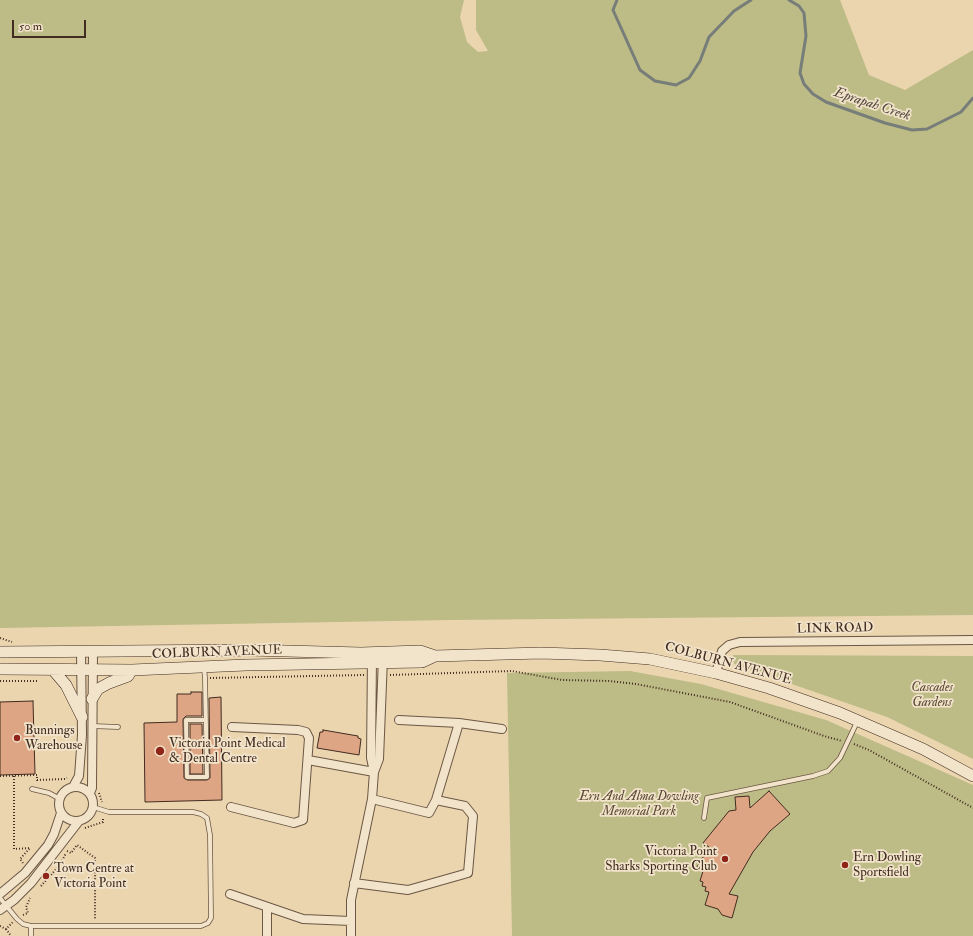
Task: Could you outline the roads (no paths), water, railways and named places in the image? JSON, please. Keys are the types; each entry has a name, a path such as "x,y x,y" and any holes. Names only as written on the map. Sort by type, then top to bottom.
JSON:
{"main road":[{"name":"COLBURN AVENUE","path":"0,652 249,650 377,657"},
{"name":"COLBURN AVENUE","path":"0,669 81,671 204,667 377,657 420,651 434,656 541,653 600,654 650,658 716,673 769,688 858,720 923,749 973,776"},
{"path":"54,670 66,685 82,718"},
{"path":"92,699 98,689 128,676 132,670"}],"street":[{"name":"LINK ROAD","path":"716,673 722,650 729,645 740,642 973,640"},
{"path":"73,787 79,776 80,767 82,718 81,651"},
{"path":"3,908 30,883 79,821 88,816 93,807 90,793 92,788 93,651"},
{"path":"374,772 379,759 382,675 377,657"},
{"path":"351,936 351,900 372,799 374,772 370,746 372,675 377,657"},
{"path":"371,719 380,719"},
{"path":"399,720 459,723 502,729"},
{"path":"372,799 429,813 436,800 459,723"},
{"path":"231,807 294,823 304,820 309,738 306,732 232,727"},
{"path":"370,746 380,746"},
{"path":"308,760 374,772"},
{"path":"0,894 25,873 48,845 54,834 61,813 60,799 65,791 73,787 82,788 90,793"},
{"path":"354,883 408,890 468,873 473,816 465,806 436,800"},
{"path":"61,813 69,819 79,821"},
{"path":"230,894 304,919 351,920"},
{"path":"267,906 267,936"}],"lane":[{"path":"204,667 206,678 207,777 187,777 186,720 206,720"},
{"path":"704,818 707,798 813,776 828,771 840,758 858,720"},
{"path":"92,726 118,727"},
{"path":"32,789 48,793 60,799"},
{"path":"0,898 3,908 23,924 31,926 201,926 208,923 211,918 210,835 207,818 201,814 193,812 102,811 93,807"},
{"path":"31,926 31,936"}],"waterway":[{"name":"Eprapah Creek","path":"617,0 613,10 640,70 655,81 676,85 689,78 700,61 709,37 734,11 751,0"},
{"name":"Eprapah Creek","path":"789,0 799,6 804,13 806,36 800,73 804,84 813,94 826,102 885,123 912,130 927,129 961,112 973,98"}],"place":[{"name":"Bunnings Warehouse","path":"17,738"},
{"name":"Victoria Point Medical & Dental Centre","path":"160,751"},
{"name":"Victoria Point Sharks Sporting Club","path":"725,859"},
{"name":"Ern Dowling Sportsfield","path":"845,865"},
{"name":"Town Centre at Victoria Point","path":"46,876"}],"park label":[{"name":"Cascades Gardens","path":"932,696"},
{"name":"Ern And Alma Dowling Memorial Park","path":"639,804"}]}
